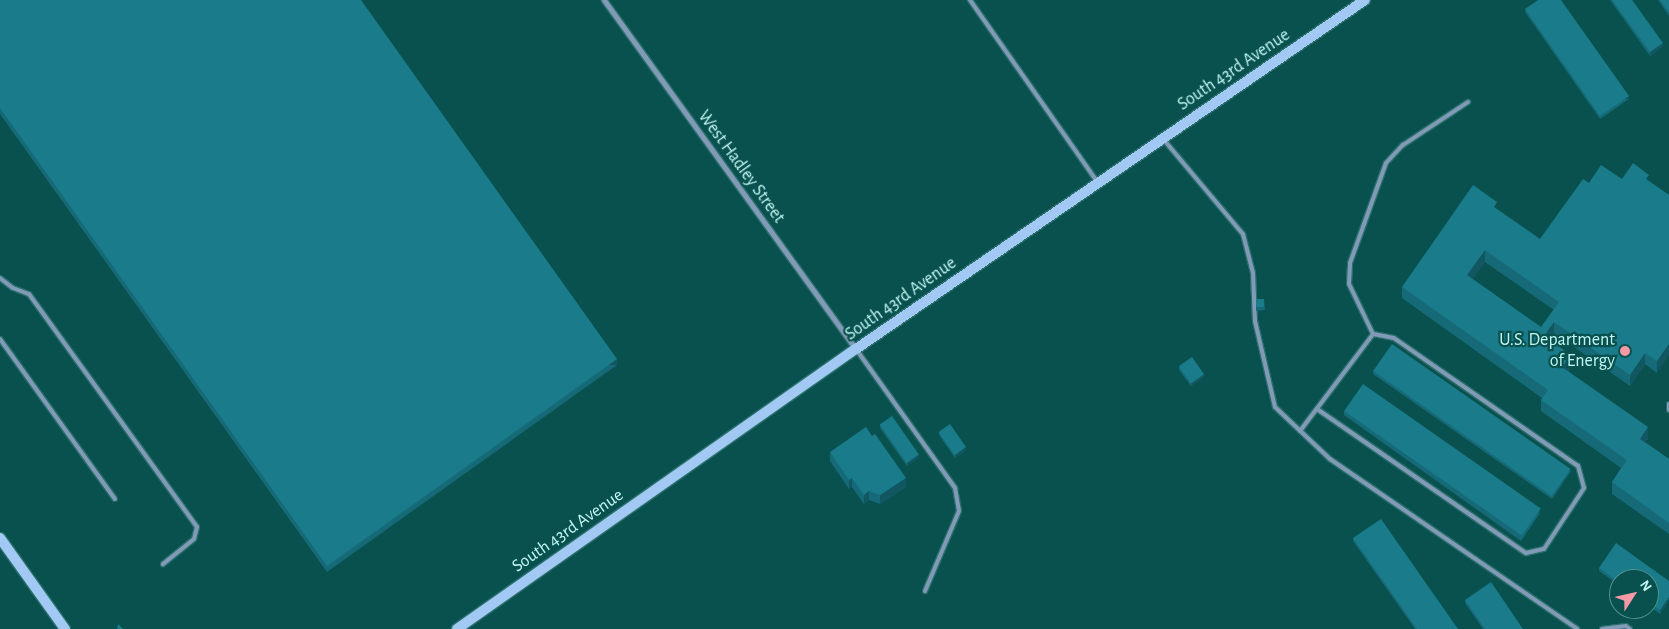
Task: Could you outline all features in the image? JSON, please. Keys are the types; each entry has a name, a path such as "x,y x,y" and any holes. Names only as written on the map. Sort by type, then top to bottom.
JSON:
{"main road":[{"name":"South 43rd Avenue","path":"461,628 856,349 1365,0"},
{"path":"0,538 64,629"}],"street":[{"name":"West Hadley Street","path":"604,0 856,349"}],"lane":[{"path":"970,0 1098,183"},
{"path":"1373,334 1350,284 1350,262 1386,163 1403,145 1468,102"},
{"path":"1162,138 1243,234 1253,273 1255,321 1274,407 1330,458 1577,629"},
{"path":"0,278 13,288 29,294 197,527 194,538 163,564"},
{"path":"1300,431 1373,334"},
{"path":"1317,409 1526,553 1544,549 1584,488 1578,466 1394,338 1373,334"},
{"path":"0,339 115,499"},
{"path":"856,349 954,488 959,510 925,591"},
{"path":"1669,404 1669,410"},
{"path":"1602,629 1626,626 1630,629"}],"building":[{"path":"0,0 361,0 617,359 327,566 0,108"},
{"path":"1538,0 1561,0 1629,96 1600,116 1525,9"},
{"path":"1612,0 1632,0 1663,43 1650,52"},
{"path":"1660,0 1669,0 1669,12"},
{"name":"U.S. Department of Energy","path":"1633,163 1649,175 1646,179 1669,195 1669,344 1657,361 1645,353 1630,375 1554,322 1544,336 1571,355 1562,367 1648,427 1640,439 1669,459 1669,523 1612,482 1627,460 1541,400 1548,390 1402,287 1473,185 1497,202 1494,207 1540,239 1583,179 1589,183 1601,165 1622,179","holes":["1485,250 1559,302 1541,327 1467,275"]},
{"path":"1256,299 1264,299 1264,307 1256,307"},
{"path":"1392,344 1571,469 1552,496 1373,371"},
{"path":"1192,357 1204,374 1191,383 1179,366"},
{"path":"1363,384 1541,508 1522,535 1344,411"},
{"path":"892,416 919,455 907,463 880,425"},
{"path":"950,424 966,447 955,455 939,432"},
{"path":"866,427 872,436 875,434 906,478 880,495 869,491 864,495 852,478 849,480 830,452"},
{"path":"1381,519 1458,629 1417,629 1353,538"},
{"path":"1616,543 1652,569 1609,569 1609,575 1599,568"},
{"path":"1659,574 1669,581 1669,597 1660,610"},
{"path":"1491,582 1523,629 1485,629 1465,600"}],"place":[{"name":"U.S. Department of Energy","path":"1625,351"}]}
